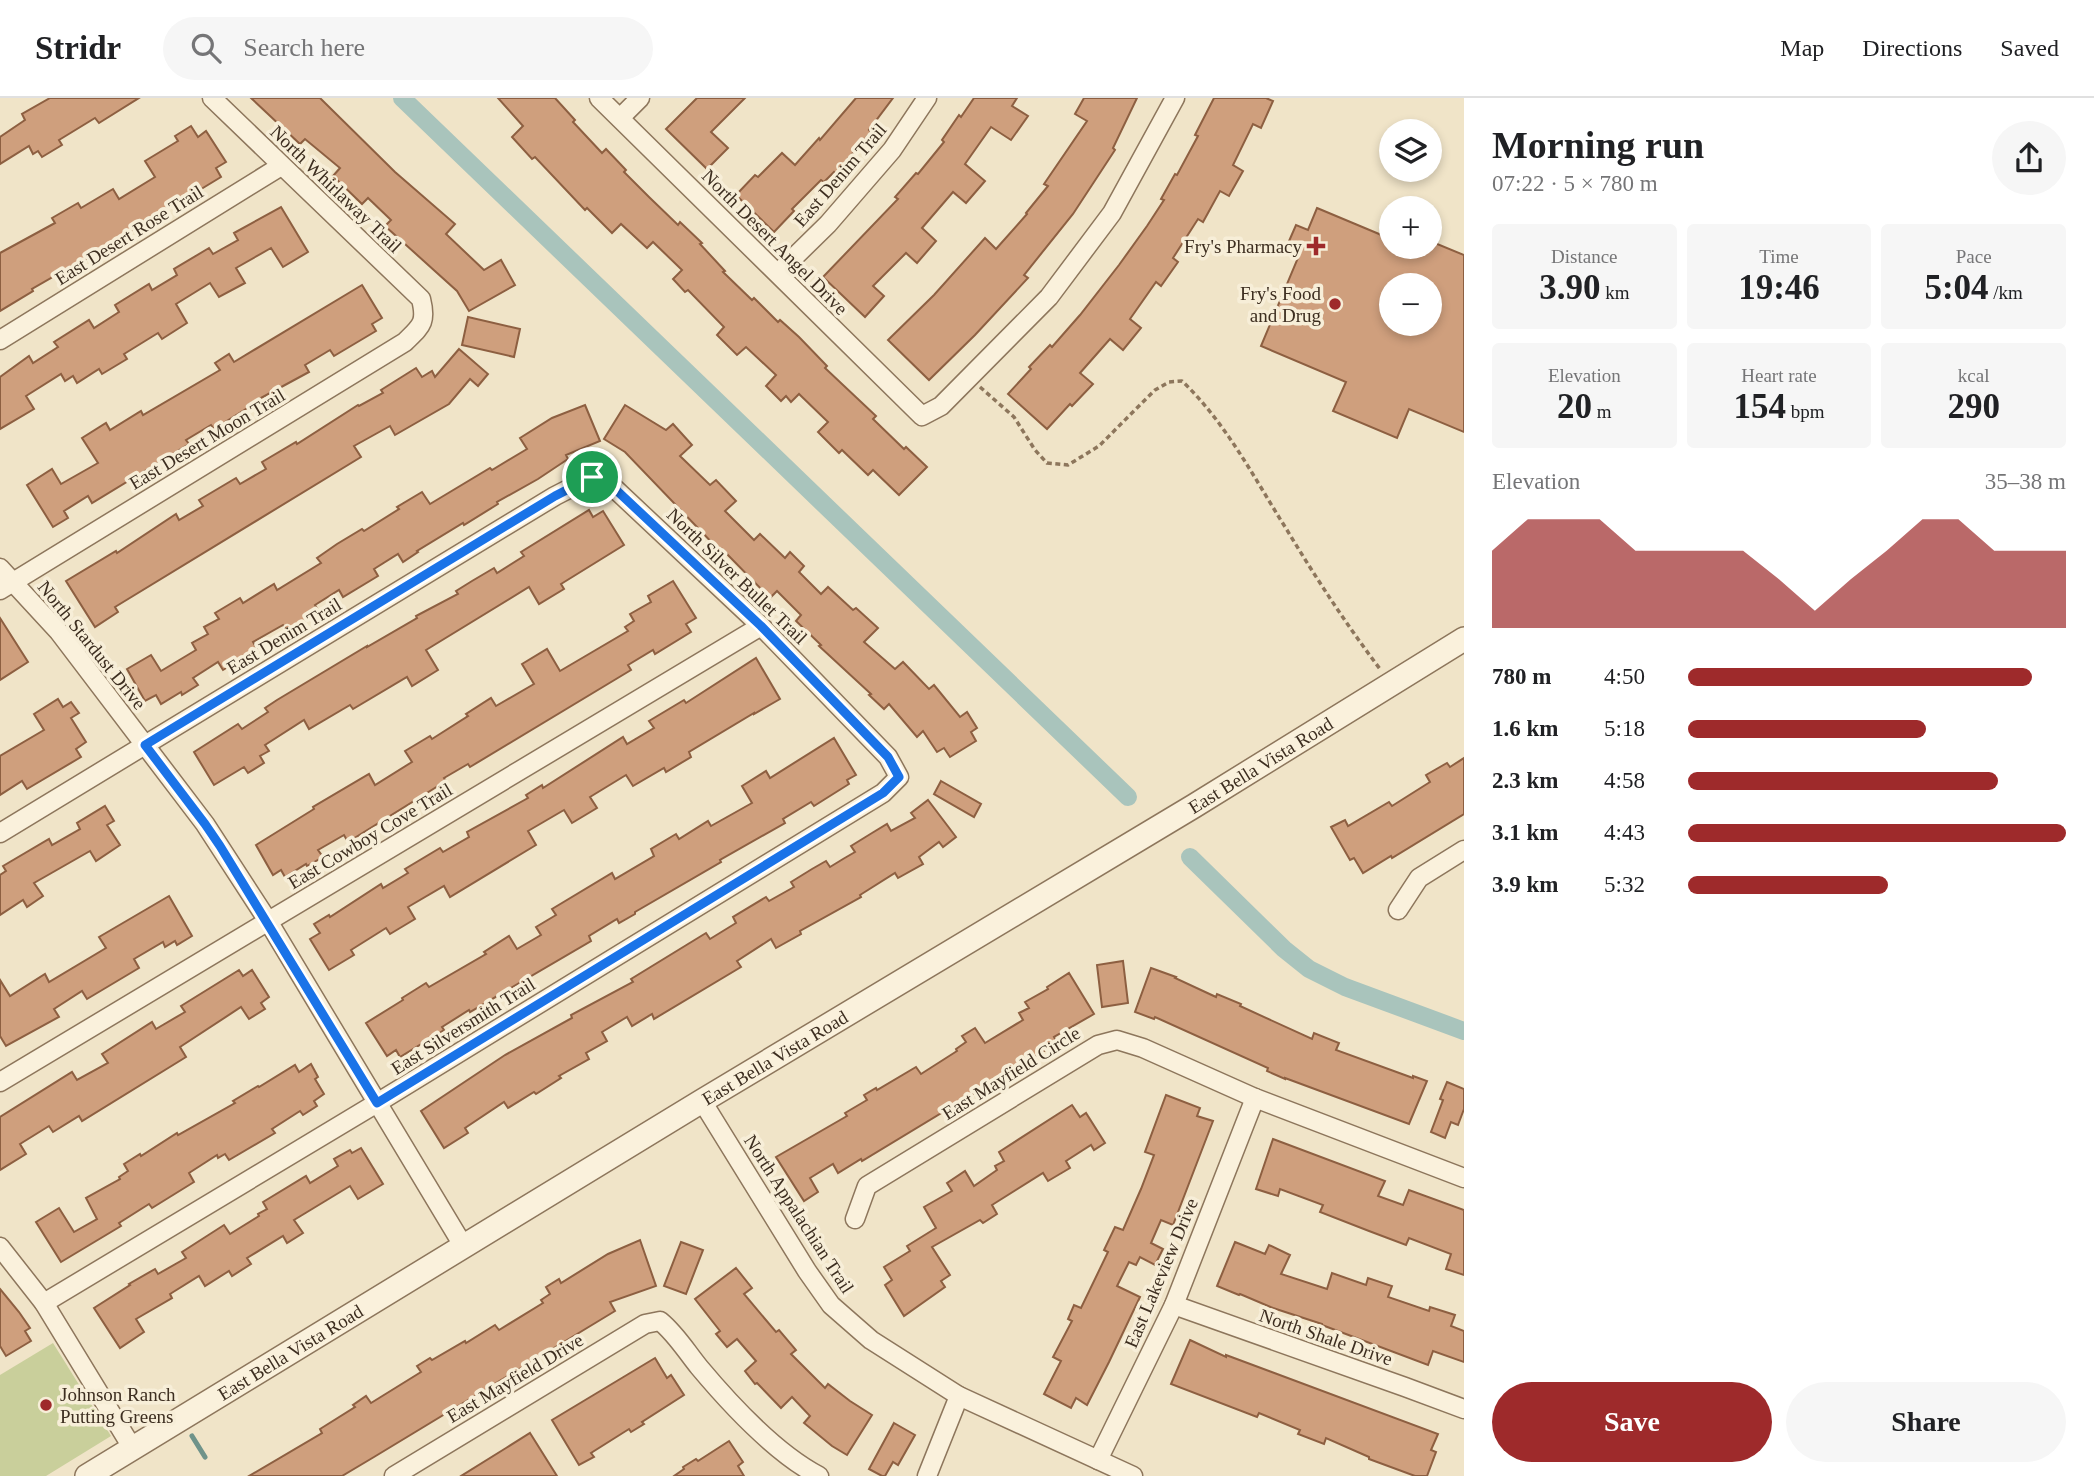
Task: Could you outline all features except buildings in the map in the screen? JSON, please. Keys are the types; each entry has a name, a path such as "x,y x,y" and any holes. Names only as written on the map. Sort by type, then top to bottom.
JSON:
{"street":[{"name":"North Whirlaway Trail","path":"212,98 421,299 425,314"},
{"name":"North Desert Angel Drive","path":"599,98 922,416 941,406 970,379"},
{"path":"620,118 640,98"},
{"name":"East Denim Trail","path":"778,274 828,224 892,150 928,98"},
{"path":"970,379 1049,297 1112,213 1175,98"},
{"name":"East Desert Rose Trail","path":"0,340 281,166"},
{"name":"East Desert Moon Trail","path":"7,586 405,342 421,326 425,314"},
{"name":"East Denim Trail","path":"0,833 544,503 592,477"},
{"name":"North Silver Bullet Trail","path":"592,477 613,487 761,626 888,757 899,777"},
{"name":"North Stardust Drive","path":"0,568 7,586 58,632 205,824 268,922 464,1247"},
{"name":"East Cowboy Cove Trail","path":"0,1082 761,626"},
{"name":"East Bella Vista Road","path":"87,1476 702,1101 1194,806 1464,639"},
{"name":"East Silversmith Trail","path":"44,1303 883,793 899,777"},
{"path":"1398,910 1419,878 1464,850"},
{"name":"East Mayfield Circle","path":"855,1219 867,1186 1098,1045 1117,1040 1143,1048 1255,1098 1464,1178"},
{"name":"East Lakeview Drive","path":"1098,1460 1174,1305 1255,1098"},
{"name":"North Appalachian Trail","path":"702,1101 807,1271 831,1305 871,1340 959,1396 1133,1476"},
{"path":"0,1247 44,1303 133,1449"},
{"name":"North Shale Drive","path":"1174,1305 1464,1409"},
{"name":"East Mayfield Drive","path":"394,1476 645,1324 660,1321 671,1330 732,1405 807,1473"},
{"path":"927,1476 959,1396"}],"path":[{"path":"970,379 1014,417 1035,450 1047,463 1069,465 1099,446 1155,390 1169,382 1182,381 1205,402 1234,443 1349,628 1392,684"}],"green space":[{"name":"Johnson Ranch Putting Greens","path":"53,1343 111,1436 46,1476 0,1476 0,1375"}],"waterway":[{"path":"402,98 1128,797"},
{"path":"1190,857 1284,949 1309,969 1345,987 1464,1031"},
{"path":"192,1436 205,1457"}],"place":[{"name":"Fry's Pharmacy","path":"1316,246"},
{"name":"Fry's Food and Drug","path":"1335,304"},
{"name":"Johnson Ranch Putting Greens","path":"46,1405"}],"route":[{"path":"592,477 613,487 761,626 888,757 899,777 883,793 377,1103 220,846 145,745 555,496 592,477"}]}
